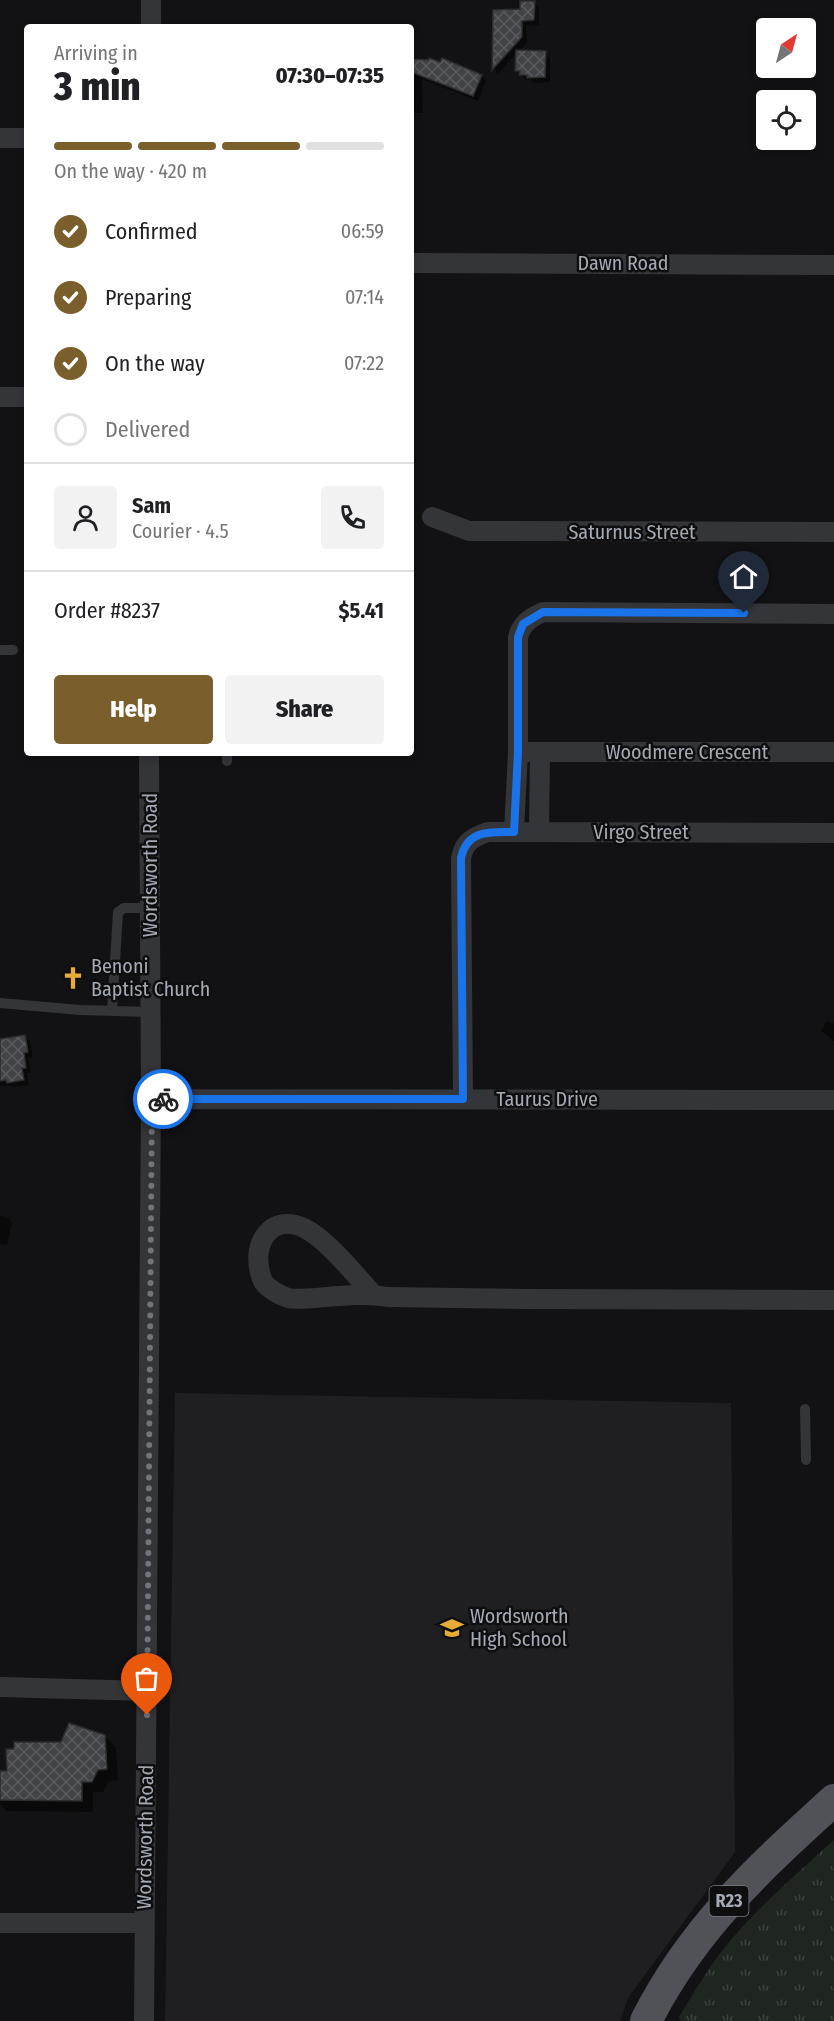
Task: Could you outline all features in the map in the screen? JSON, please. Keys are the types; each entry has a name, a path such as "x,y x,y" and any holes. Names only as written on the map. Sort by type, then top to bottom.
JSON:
{"main road":[{"name":"R23","path":"646,2021 680,1962 717,1913 774,1855 834,1800"},
{"name":"R23","path":"670,2021 688,1987 732,1928 760,1898 834,1830"}],"street":[{"path":"151,0 151,24"},
{"path":"0,138 24,138"},
{"name":"Dawn Road","path":"414,263 834,265"},
{"path":"0,397 24,397"},
{"name":"Saturnus Street","path":"432,517 469,531 834,532"},
{"path":"514,832 518,752 518,637 523,624 543,612 834,614"},
{"name":"Woodmere Crescent","path":"518,752 834,753"},
{"path":"539,832 540,752"},
{"name":"Wordsworth Road","path":"144,2021 152,1100 149,756"},
{"name":"Virgo Street","path":"463,1099 461,858 463,849 470,840 488,832 834,832"},
{"name":"Taurus Drive","path":"152,1100 834,1100"},
{"path":"373,1294 318,1237 303,1228 288,1224 271,1229 261,1239 258,1249 258,1267 263,1283 275,1293 292,1299 373,1294 525,1299 834,1300"},
{"path":"0,1687 147,1691"},
{"path":"0,1923 144,1923"}],"lane":[{"path":"0,650 13,650"},
{"path":"112,1011 118,912 124,908 150,908"},
{"path":"0,1003 151,1012"},
{"path":"805,1409 806,1460"}],"shaded area":[{"name":"Wordsworth High School","path":"175,1393 731,1403 735,1852 628,1998 620,2021 165,2021"}],"green space":[{"path":"834,1840 834,2021 681,2021 679,2017 691,1997 731,1940 768,1901"}],"building":[{"path":"520,1 535,1 534,20 522,21 522,37 492,70 493,10 520,9"},
{"path":"516,50 546,51 545,77 527,78 527,75 519,75 520,71 515,71"},
{"path":"429,58 440,62 442,58 482,75 473,96 414,73 414,59 428,60"},
{"path":"25,1035 28,1052 24,1053 26,1068 22,1068 24,1080 7,1083 6,1080 0,1081 0,1039"},
{"path":"69,1723 105,1735 107,1769 98,1770 92,1782 82,1782 82,1801 0,1800 0,1771 7,1771 6,1749 14,1749 14,1742 61,1742"}],"way so far":[{"path":"147,1715 152,1100 163,1099"}],"place":[{"name":"Benoni Baptist Church","path":"73,978"},
{"name":"Wordsworth High School","path":"452,1628"}],"route":[{"path":"163,1099 463,1099 461,858 463,849 470,840 477,836 488,832 514,832 520,629 527,620 543,612 744,613"}]}
